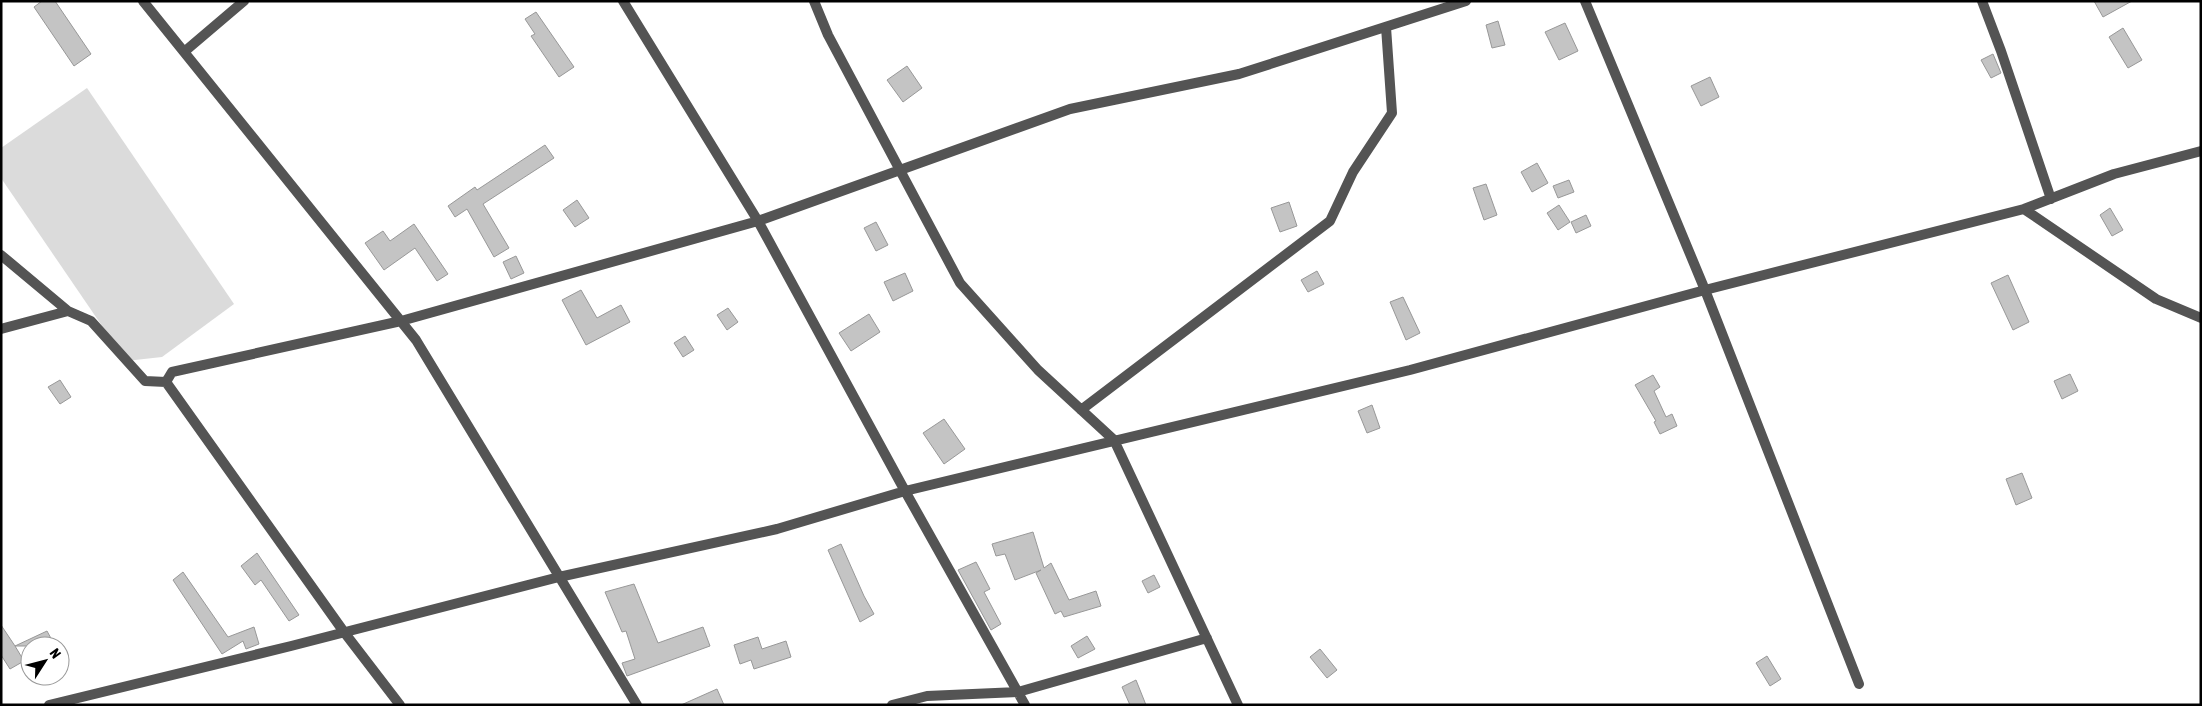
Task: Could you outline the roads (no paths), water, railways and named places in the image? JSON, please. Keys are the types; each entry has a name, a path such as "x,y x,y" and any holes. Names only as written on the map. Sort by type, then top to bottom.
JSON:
{"street":[{"path":"143,1 416,340 637,705"},
{"path":"184,52 244,1"},
{"path":"623,1 758,221 905,491 1026,705"},
{"path":"814,1 828,35 960,283 1038,370 1114,440 1238,705"},
{"path":"166,382 172,372 401,321 758,221 1070,108 1239,74 1466,1"},
{"path":"1585,1 1705,290 1859,684"},
{"path":"1982,1 2002,51 2050,199"},
{"path":"1081,410 1330,222 1353,172 1392,113 1386,27"},
{"path":"49,705 559,577 777,529 905,491 1410,370 1705,290 2024,209 2114,174 2201,152"},
{"path":"2024,209 2156,299 2201,318"},
{"path":"1,255 68,311 91,321 145,381 166,382"},
{"path":"1,329 68,311"},
{"path":"166,382 344,632 400,705"},
{"path":"892,705 927,696 1018,692 1207,638"}]}
